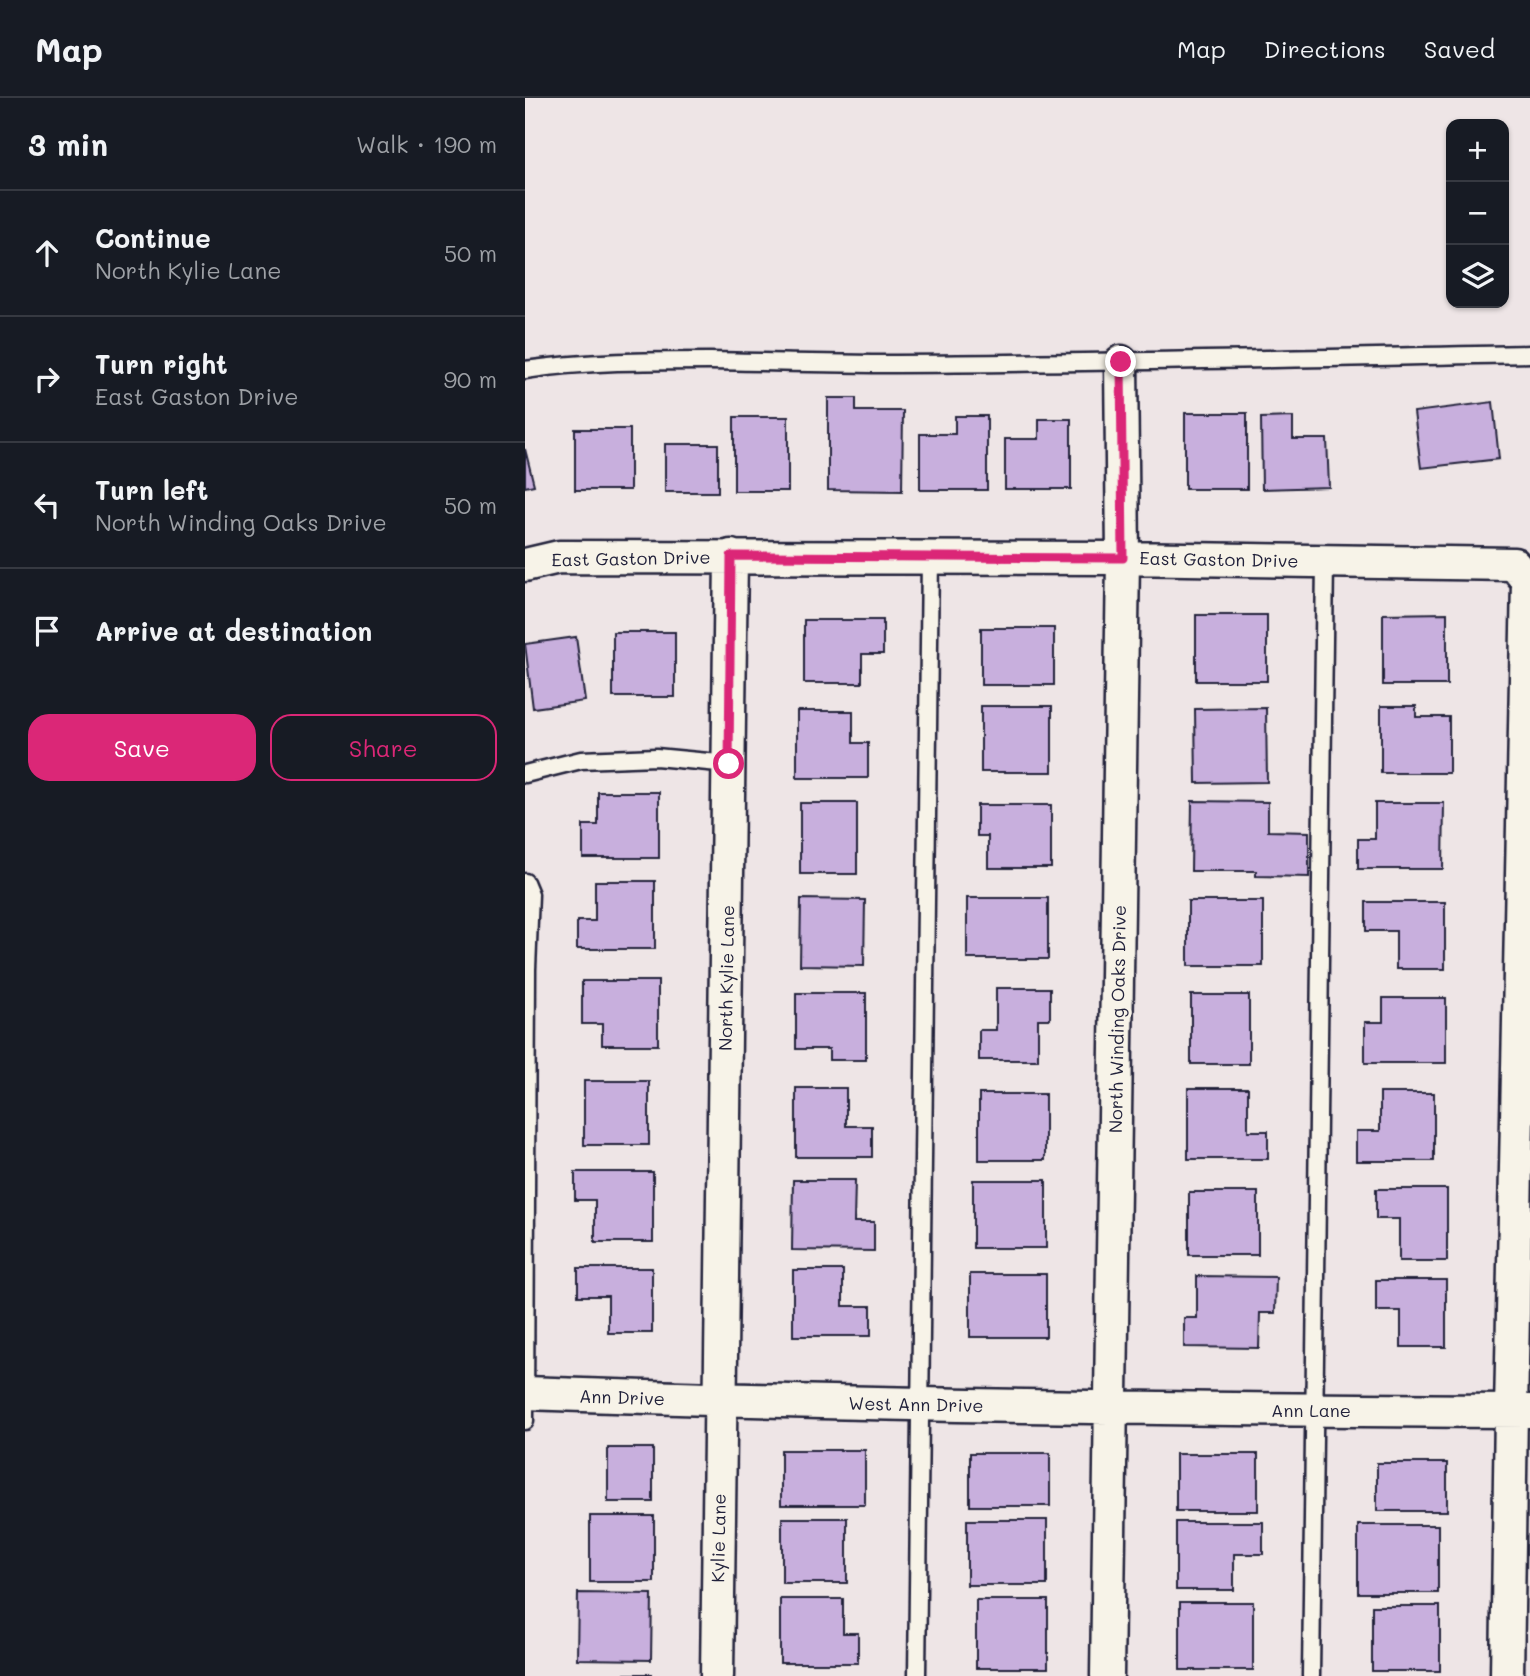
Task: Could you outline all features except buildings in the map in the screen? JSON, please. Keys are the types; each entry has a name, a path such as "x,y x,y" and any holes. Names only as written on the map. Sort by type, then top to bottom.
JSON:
{"street":[{"name":"North Winding Oaks Drive","path":"1107,1676 1123,558 1121,362"},
{"name":"East Gaston Drive","path":"525,565 559,557 731,556 1514,564 1528,581"},
{"name":"North Kylie Lane","path":"720,1400 731,556"},
{"path":"1507,1676 1521,1411 1528,581"},
{"name":"Ann Drive","path":"525,1394 720,1400"},
{"name":"West Ann Drive","path":"720,1400 1111,1408"},
{"name":"Kylie Lane","path":"717,1676 720,1400"},
{"name":"Ann Lane","path":"1111,1408 1521,1411"}],"lane":[{"path":"525,370 550,366 664,361 893,364 1530,354"},
{"path":"917,1676 930,557"},
{"path":"1311,1676 1325,561"},
{"path":"525,774 581,760 656,757 729,764"},
{"path":"525,882 530,894 527,969 525,1421"}],"route":[{"path":"729,764 731,556 1123,558 1121,362"}]}
